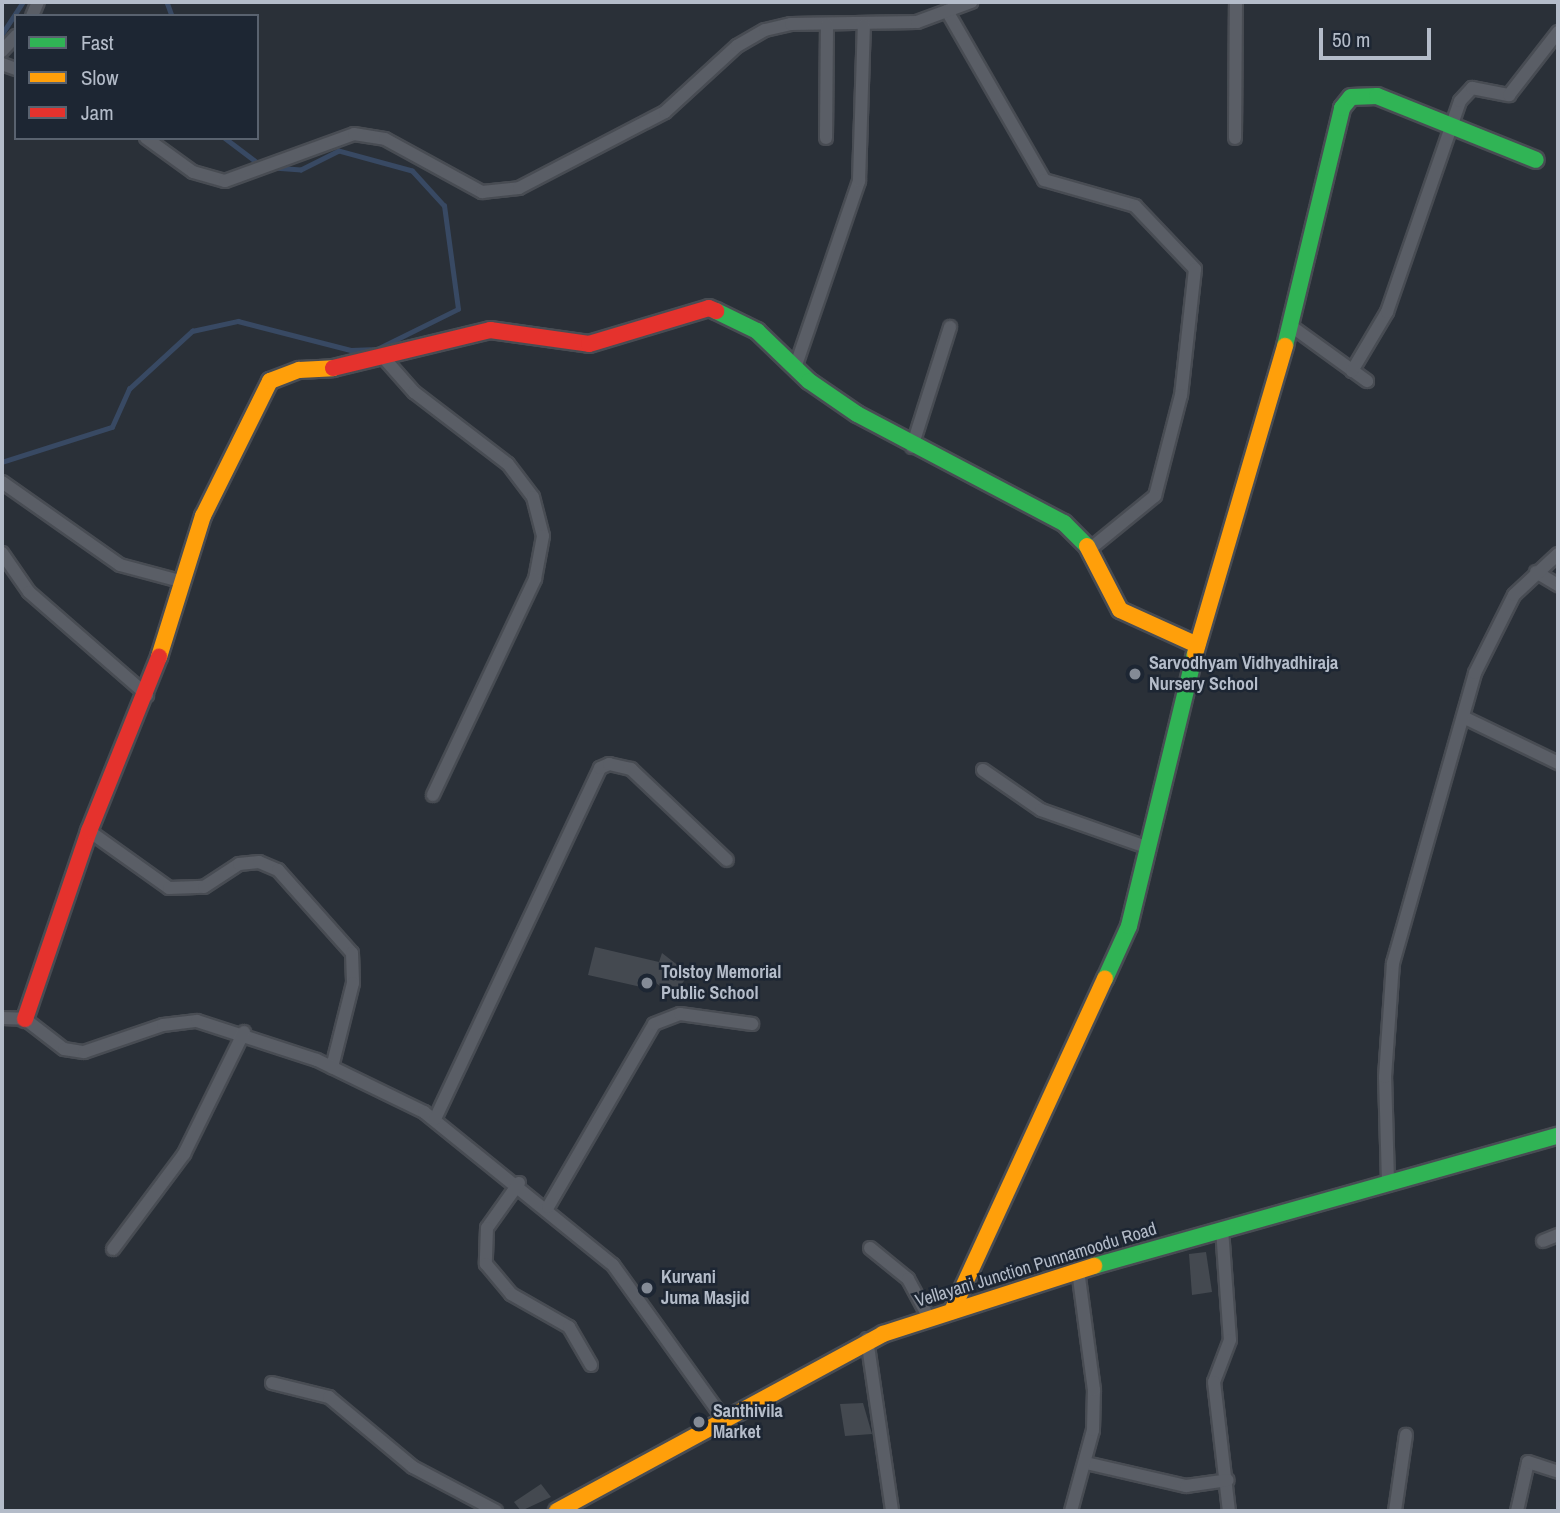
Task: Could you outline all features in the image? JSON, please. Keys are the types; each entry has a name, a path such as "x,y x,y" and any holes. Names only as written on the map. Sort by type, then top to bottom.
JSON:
{"street":[{"path":"149,140 193,172 225,181 354,134 385,139 482,192 519,188 666,112 737,46 765,30 827,24 917,22 971,2"},
{"path":"1235,138 1236,2"},
{"path":"947,11 1044,180 1135,206 1195,269 1181,395 1155,496 1090,549"},
{"path":"826,138 827,24"},
{"path":"795,368 859,181 864,25"},
{"path":"1352,371 1387,312 1454,130 1460,101 1472,88 1509,95 1558,32"},
{"path":"2,51 14,38"},
{"path":"952,1311 1129,926 1197,645 1291,327 1342,108 1365,93 1536,160"},
{"path":"25,1019 89,831 147,695 180,581 208,504 270,380 299,370 355,368 490,330 589,344 687,310 709,308 757,331 795,368 912,447 1064,523 1090,549 1120,610 1197,645"},
{"path":"912,447 950,327"},
{"path":"1291,327 1367,381"},
{"path":"383,358 414,392 508,464 533,497 543,536 535,579 433,795"},
{"path":"2,482 120,565 180,581"},
{"path":"2,554 37,600 147,695"},
{"path":"1388,1182 1385,1077 1393,962 1463,717 1497,621 1536,572 1558,554"},
{"path":"1536,572 1558,585"},
{"path":"1463,717 1558,763"},
{"path":"435,1119 600,768 609,764 631,769 727,860"},
{"path":"983,770 1041,810 1149,848"},
{"path":"89,831 169,888 204,887 239,863 259,862 285,877 352,953 353,983 332,1067"},
{"path":"548,1207 654,1024 680,1014 752,1024"},
{"path":"2,1018 25,1019 64,1049 83,1052 163,1025 197,1021 244,1032 332,1067 435,1119 519,1183 613,1265 723,1418"},
{"path":"113,1249 184,1154 244,1032"},
{"name":"Vellayani Junction Punnamoodu Road","path":"558,1511 867,1339 1078,1270 1558,1136"},
{"path":"519,1183 487,1228 486,1264 511,1293 569,1327 591,1365"},
{"path":"1222,1229 1230,1340 1214,1382 1228,1480 1229,1511"},
{"path":"1543,1241 1558,1235"},
{"path":"870,1248 908,1279 929,1318"},
{"path":"1071,1511 1086,1463 1094,1390 1078,1270"},
{"path":"867,1339 892,1511"},
{"path":"272,1383 329,1397 413,1467 496,1511"},
{"path":"1395,1511 1406,1435"},
{"path":"1517,1511 1528,1462 1558,1472"},
{"path":"1086,1463 1186,1486 1228,1480"}],"building":[{"path":"595,947 659,962 662,953 689,974 673,996 652,980 650,989 588,975"},
{"path":"1206,1252 1212,1292 1192,1295 1189,1254"},
{"path":"863,1403 872,1434 845,1436 840,1404"},
{"path":"541,1484 551,1497 521,1511 514,1502"}],"waterway":[{"path":"15,14 23,2"},
{"path":"167,2 171,14"},
{"path":"2,34 14,16"},
{"path":"228,140 262,166"},
{"path":"2,462 112,427 129,389 192,331 238,321 351,350 377,349 458,309 444,206 412,171 339,151 301,170 274,168"}],"traffic: fast":[{"path":"1285,346 1342,108 1351,97 1377,96 1536,160"},
{"path":"716,311 757,331 809,381 857,414 1064,523 1087,546"},
{"path":"1105,979 1129,926 1195,654"},
{"path":"1094,1266 1558,1136"}],"traffic: slow":[{"path":"1195,654 1285,346"},
{"path":"159,657 203,516 270,381 299,370 333,368"},
{"path":"1087,546 1120,610 1197,645"},
{"path":"952,1311 1105,979"},
{"path":"557,1511 883,1334 1094,1266"}],"traffic: jam":[{"path":"333,368 490,330 589,344 709,308 716,311"},
{"path":"25,1019 89,831 159,657"}],"place":[{"name":"Sarvodhyam Vidhyadhiraja Nursery School","path":"1135,674"},
{"name":"Tolstoy Memorial Public School","path":"647,983"},
{"name":"Kurvani Juma Masjid","path":"647,1288"},
{"name":"Santhivila Market","path":"699,1422"}]}
